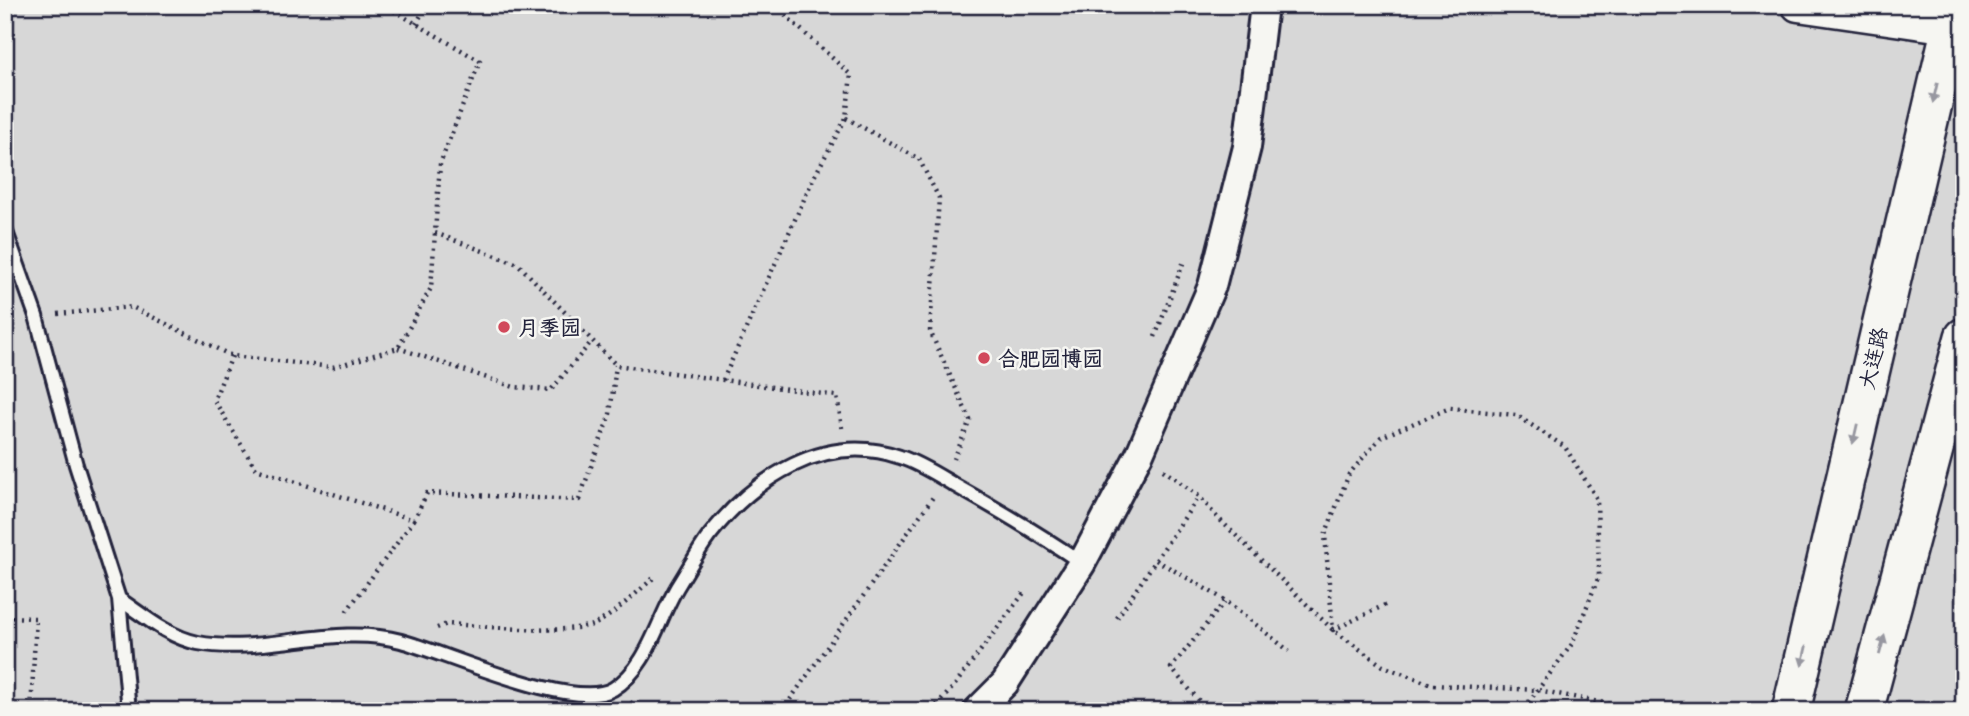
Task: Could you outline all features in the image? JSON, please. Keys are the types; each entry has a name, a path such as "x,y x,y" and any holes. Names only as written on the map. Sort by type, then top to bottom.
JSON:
{"main road":[{"name":"大连路","path":"1791,711 1957,18"},
{"path":"1864,711 1964,337"}],"street":[{"path":"977,711 1005,683 1082,563 1140,453 1212,286 1247,147 1264,5"},
{"path":"1798,5 1957,18"}],"lane":[{"path":"5,229 36,316 76,466 119,599 129,711"},
{"path":"119,599 170,633 196,643 271,644 369,636 400,640 531,684 563,692 595,695 612,690 643,657 676,588 709,536 734,508 778,471 811,456 845,450 872,451 900,457 1000,510 1082,563"}],"path":[{"path":"384,5 480,61 440,164 430,288 398,348"},
{"path":"416,24 427,5"},
{"path":"723,380 814,177 846,118 851,75 774,5"},
{"path":"782,711 945,480 970,421 930,331 939,198 919,159 846,118"},
{"path":"435,233 518,264 616,365 837,396 845,450"},
{"path":"1151,347 1184,261"},
{"path":"36,316 132,307 232,356 333,367 398,348 514,387 551,390 593,341"},
{"path":"232,356 214,400 256,469 414,520"},
{"path":"327,638 414,520 427,493 579,500 610,414 616,365"},
{"path":"1333,630 1325,535 1349,474 1381,437 1450,408 1516,415 1565,447 1597,499 1600,576 1572,644 1522,711"},
{"path":"1140,453 1199,496 1217,517 1333,630 1383,666 1433,685 1538,691 1644,711"},
{"path":"1117,618 1199,496"},
{"path":"1156,560 1225,600 1289,651"},
{"path":"400,640 447,624 557,629 594,624 661,572 693,562"},
{"path":"932,711 1026,590"},
{"path":"1208,711 1171,668 1225,600"},
{"path":"1333,630 1385,605"},
{"path":"5,617 36,618 31,711"}],"shaded area":[{"name":"合肥园博园","path":"5,5 1964,5 1964,711 5,711"}],"place":[{"name":"月季园","path":"504,327"},
{"name":"合肥园博园","path":"984,358"}]}
